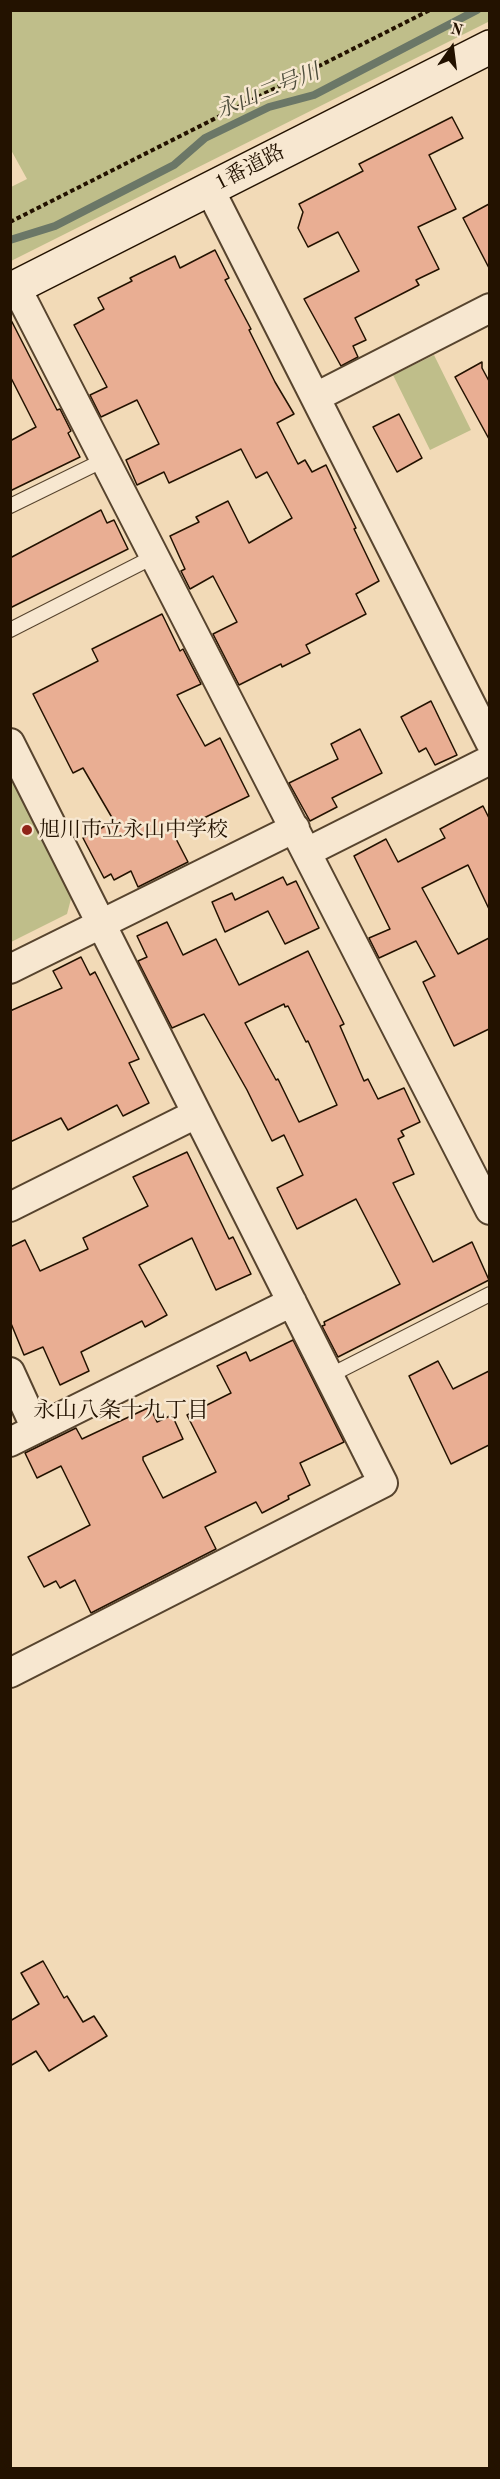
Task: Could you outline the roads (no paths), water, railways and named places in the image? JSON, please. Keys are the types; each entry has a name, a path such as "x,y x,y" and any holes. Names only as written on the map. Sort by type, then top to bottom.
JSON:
{"street":[{"name":"1番道路","path":"13,289 489,47"},
{"path":"208,188 489,742"},
{"path":"13,289 301,840 489,1210"},
{"path":"316,397 489,308"},
{"path":"10,742 383,1483 10,1672"},
{"path":"10,969 101,924 489,760"},
{"path":"10,1207 196,1114"},
{"path":"10,1442 292,1302"},
{"path":"10,1372 36,1429"}],"lane":[{"path":"10,506 104,460"},
{"path":"10,630 154,556"},
{"path":"329,1376 489,1294"}],"waterway":[{"name":"永山二号川","path":"10,240 55,226 174,165 205,138 269,107 314,95 477,10"}],"place":[{"name":"旭川市立永山中学校","path":"27,830"}],"district":[{"name":"永山八条十九丁目","path":"121,1411"}]}
